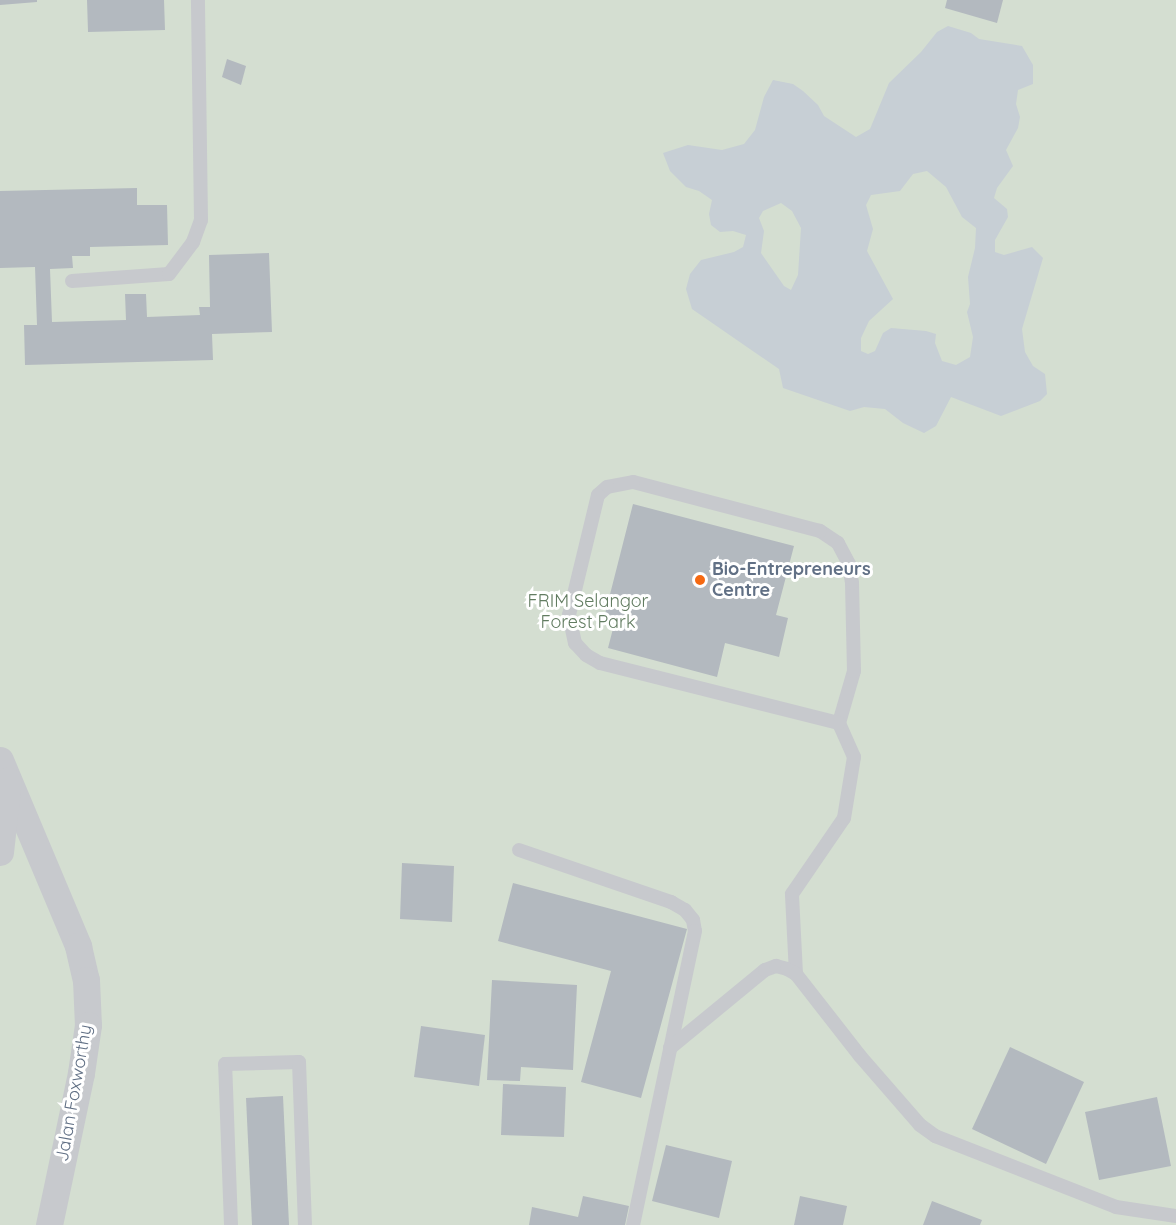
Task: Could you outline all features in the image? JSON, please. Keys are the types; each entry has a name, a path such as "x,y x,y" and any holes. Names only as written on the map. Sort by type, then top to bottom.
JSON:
{"street":[{"path":"0,852 4,769"},
{"name":"Jalan Foxworthy","path":"4,769 78,946 86,980 88,1025 81,1073 49,1225"}],"lane":[{"path":"72,281 169,274 193,242 201,220 198,0"},
{"path":"796,974 792,894 844,818 854,757 839,723 854,671 852,583 849,564 838,543 820,531 633,482 607,487 598,495 569,615 575,643 586,655 600,663 839,723"},
{"path":"519,850 671,902 686,910 693,920 695,931 633,1225"},
{"path":"670,1048 765,970 776,966 796,974 860,1056 920,1125 935,1136 1116,1207 1176,1216"},
{"path":"231,1225 225,1064 299,1062 305,1225"}],"green space":[{"name":"FRIM Selangor Forest Park","path":"0,0 1176,0 1176,1225 0,1225"}],"shaded area":[{"path":"948,26 971,33 979,39 1022,46 1033,65 1033,84 1018,90 1016,104 1020,117 1018,128 1006,150 1013,166 997,188 994,198 1007,209 1008,217 995,240 995,252 1004,255 1032,247 1043,258 1022,329 1025,352 1033,366 1045,374 1047,394 1040,401 1001,416 951,397 936,426 924,433 903,423 885,409 864,407 850,411 783,388 779,369 692,309 686,289 690,274 701,260 734,252 743,247 746,235 733,231 720,232 711,225 709,214 712,200 699,191 686,187 670,171 663,153 688,145 722,150 744,144 755,130 764,97 773,80 793,84 818,105 824,116 856,137 870,129 889,83 921,52 937,32","holes":["927,171 946,187 962,217 976,228 975,248 968,277 970,304 967,312 973,337 970,357 956,365 942,361 935,343 936,334 926,331 891,328 883,333 875,351 868,354 861,351 861,338 869,321 893,299 867,251 873,229 866,205 871,195 900,191 913,174","781,203 792,211 801,228 798,275 791,290 784,286 761,253 764,231 759,218 763,211"]}],"building":[{"path":"0,0 37,0 37,2 0,5"},
{"path":"87,0 164,0 165,30 88,32"},
{"path":"947,0 1003,0 997,23 945,8"},
{"path":"227,59 246,66 241,85 222,77"},
{"path":"137,188 137,205 167,205 168,245 90,247 90,256 72,256 73,268 50,269 52,322 126,320 125,294 146,294 147,317 200,315 199,307 210,307 209,255 269,253 272,332 212,334 213,360 25,365 24,325 37,325 35,267 0,268 0,191"},
{"name":"Bio-Entrepreneurs Centre","path":"633,504 794,546 776,615 788,618 779,657 725,643 717,677 608,648 616,617 605,614"},
{"path":"402,863 454,866 452,922 400,919"},
{"path":"513,883 687,929 641,1098 581,1082 611,971 498,941"},
{"path":"492,980 577,985 573,1070 521,1067 520,1081 487,1080"},
{"path":"421,1026 485,1035 479,1086 414,1077"},
{"path":"1010,1047 1084,1082 1046,1164 972,1129"},
{"path":"503,1084 566,1087 564,1137 501,1135"},
{"path":"283,1096 289,1225 252,1225 246,1098"},
{"path":"1157,1097 1171,1166 1099,1180 1085,1112"},
{"path":"666,1145 732,1161 719,1218 652,1201"},
{"path":"583,1196 629,1206 625,1225 529,1225 532,1207 578,1217"},
{"path":"800,1196 847,1206 843,1225 794,1225"},
{"path":"932,1201 982,1220 980,1225 923,1225"}],"place":[{"name":"Bio-Entrepreneurs Centre","path":"700,580"}]}
